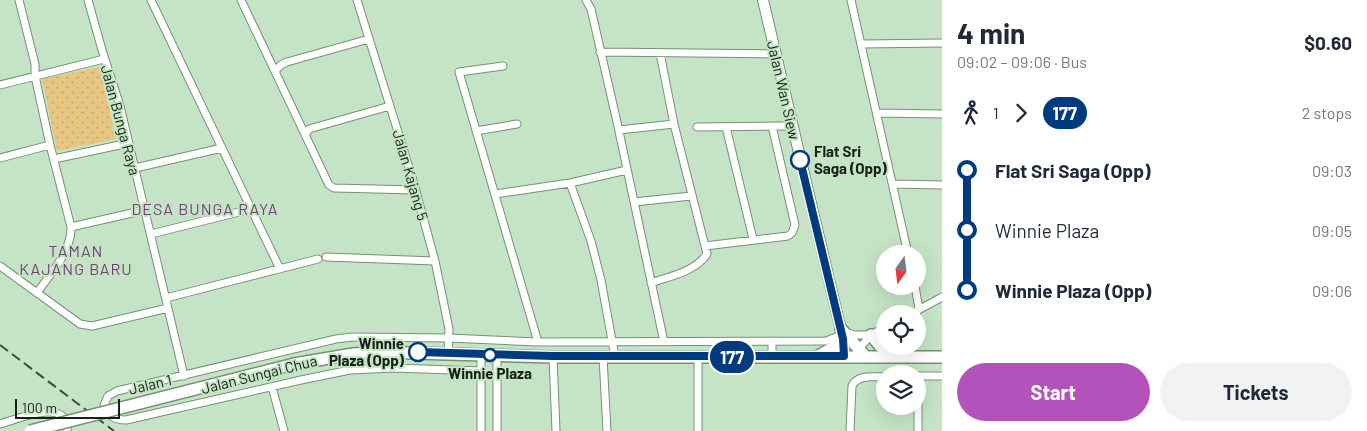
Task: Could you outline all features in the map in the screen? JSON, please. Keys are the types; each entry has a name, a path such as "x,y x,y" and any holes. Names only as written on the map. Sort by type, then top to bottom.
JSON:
{"main road":[{"path":"841,332 855,355"},
{"path":"817,357 838,343 841,332"},
{"path":"871,335 880,346 898,357"},
{"name":"Jalan Sungai Chua","path":"30,431 294,364 353,354 403,352 603,357 817,357 855,355 942,357"}],"street":[{"path":"19,0 35,64 50,145 71,227 70,238 65,252 37,293"},
{"name":"Jalan Bunga Raya","path":"88,0 104,59 120,106 184,376"},
{"path":"151,0 280,269"},
{"name":"Jalan Kajang 5","path":"357,0 416,190 435,261 449,329 448,353"},
{"path":"586,0 590,9 619,130 664,342"},
{"name":"Jalan Wan Siew","path":"762,0 841,332"},
{"path":"851,0 878,113 906,245"},
{"path":"243,1 329,185 334,188 416,190"},
{"path":"275,71 281,64 369,39"},
{"path":"862,44 942,43"},
{"path":"600,52 775,54"},
{"path":"651,282 680,273 698,264 707,254 674,124 660,53"},
{"path":"0,85 104,59"},
{"path":"503,66 459,72 538,342"},
{"path":"305,135 309,129 390,106"},
{"path":"878,113 942,114"},
{"path":"476,131 517,124"},
{"path":"619,130 674,124"},
{"path":"704,246 788,236 794,229 795,225 772,126"},
{"path":"697,127 792,126"},
{"path":"726,127 753,239"},
{"path":"54,159 129,143"},
{"path":"0,158 50,145"},
{"path":"135,168 222,148"},
{"path":"495,194 570,183 627,170"},
{"path":"570,183 602,280 615,356"},
{"path":"893,184 942,185"},
{"path":"634,202 691,196"},
{"path":"151,234 251,209"},
{"path":"71,227 145,210"},
{"path":"326,257 435,261"},
{"path":"166,298 318,260"},
{"path":"0,266 80,324 92,326 168,308"},
{"path":"926,305 942,297"},
{"path":"841,332 871,335"},
{"name":"Jalan 1","path":"272,386 126,420 114,418 107,413 104,405 108,396 117,392 336,339 352,337 449,338 538,342 826,341 841,332"},
{"path":"855,355 871,335 876,332"},
{"path":"402,337 403,352"},
{"path":"772,341 772,356"},
{"path":"481,354 481,430"},
{"path":"497,355 498,431"},
{"path":"553,356 556,431"},
{"path":"603,357 607,431"},
{"path":"698,357 698,431"},
{"path":"284,431 272,386 369,368 481,371"},
{"path":"926,376 942,376"},
{"path":"850,431 852,386 859,378 876,377"},
{"path":"0,424 51,411 63,416 67,422 67,431"},
{"path":"918,415 918,431"}],"shaded area":[{"path":"100,67 116,139 57,151 42,79"}],"railway":[{"path":"0,345 114,431"}],"bus line":[{"name":"177","path":"418,352 603,357 844,356 843,339 800,160"}],"place":[{"name":"Flat Sri Saga (Opp)","path":"800,160"},
{"name":"Winnie Plaza (Opp)","path":"418,352"},
{"name":"Winnie Plaza","path":"490,355"}],"district":[{"name":"DESA BUNGA RAYA","path":"205,208"},
{"name":"TAMAN KAJANG BARU","path":"76,259"}]}
